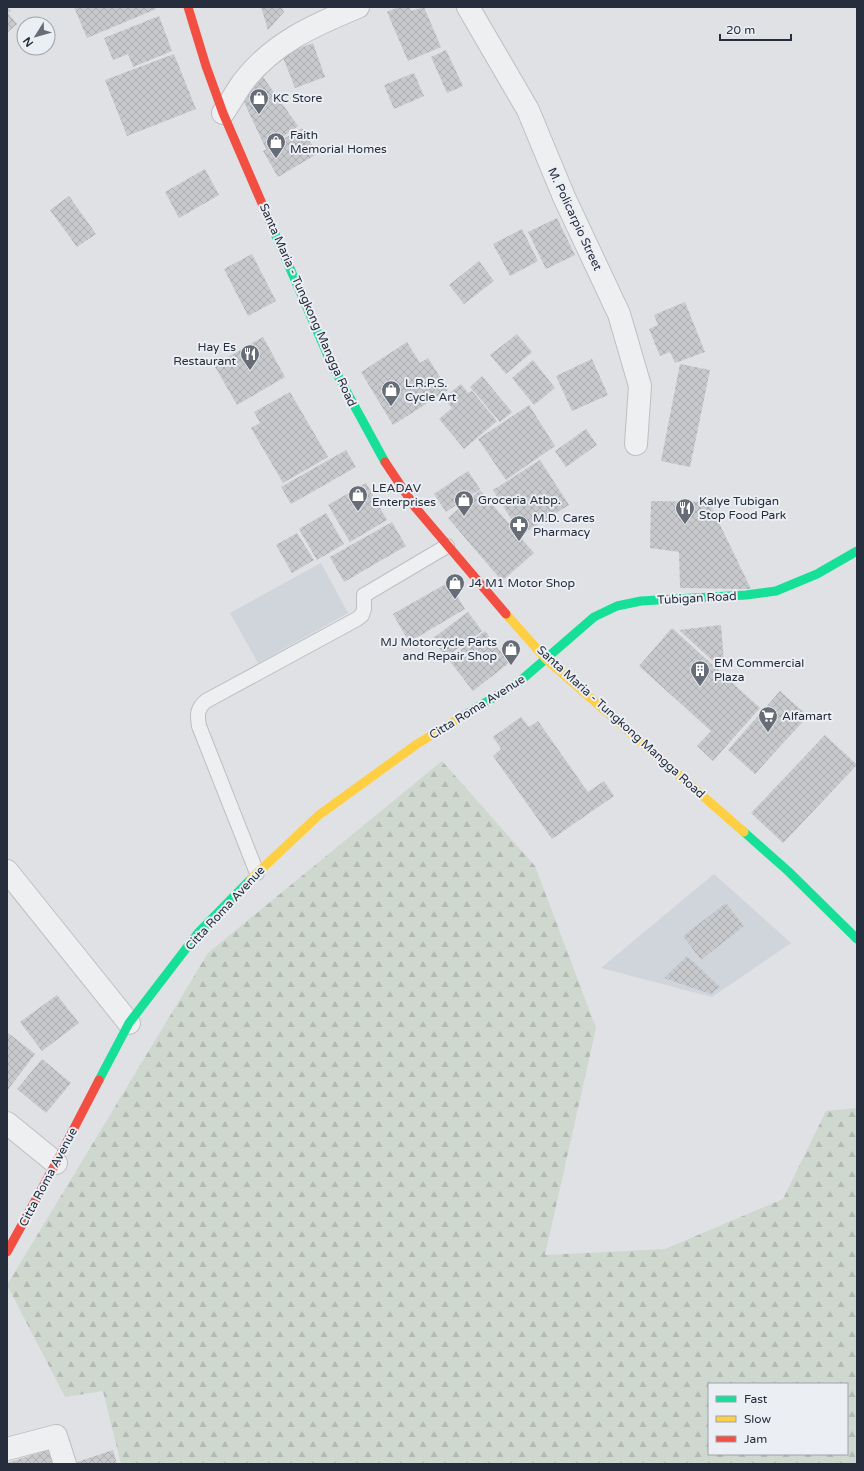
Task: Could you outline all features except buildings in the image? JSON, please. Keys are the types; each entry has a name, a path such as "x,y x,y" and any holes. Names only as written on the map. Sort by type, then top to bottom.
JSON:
{"main road":[{"name":"Santa Maria - Tungkong Mangga Road","path":"188,7 206,66 223,113 331,363 386,465 411,501 447,546 546,659 788,871 857,939"},
{"name":"Tubigan Road","path":"546,659 594,617 617,606 641,601 746,595 776,591 817,574 857,550"},
{"name":"Citta Roma Avenue","path":"7,1252 56,1163 129,1023 198,933 290,841 330,807 417,744 519,682 546,659"}],"street":[{"path":"223,113 243,82 274,49 319,22 358,7"},
{"name":"M. Policarpio Street","path":"468,7 528,110 564,197 619,314 640,386 636,444"},
{"path":"7,871 129,1023"},
{"path":"7,1123 56,1163"},
{"path":"7,1449 56,1436 65,1464"}],"lane":[{"path":"257,874 199,726 198,710 206,701 358,620 362,615 364,595 447,546"}],"shaded area":[{"path":"321,563 348,613 258,663 230,613"},
{"path":"714,874 791,943 712,997 601,968"}],"green space":[{"path":"442,761 535,866 596,1028 545,1255 665,1249 783,1199 826,1111 857,1108 857,1464 121,1464 103,1391 65,1397 7,1285 208,953"}],"traffic: fast":[{"path":"273,229 331,363 385,462"},
{"path":"463,716 519,682 594,617 617,606 641,601 746,595 776,591 817,574 857,551"},
{"path":"744,832 788,871 857,939"},
{"path":"99,1080 129,1023 198,933 251,879"}],"traffic: slow":[{"path":"506,614 546,659 744,832"},
{"path":"251,879 319,815 417,744 463,716"}],"traffic: jam":[{"path":"188,7 206,66 223,113 273,229"},
{"path":"385,462 415,507 506,614"},
{"path":"7,1252 56,1163 99,1080"}],"place":[{"name":"KC Store","path":"259,115"},
{"name":"Faith Memorial Homes","path":"276,159"},
{"name":"Hay Es Restaurant","path":"250,371"},
{"name":"L.R.P.S. Cycle Art","path":"391,407"},
{"name":"LEADAV Enterprises","path":"358,512"},
{"name":"Groceria Atbp.","path":"464,517"},
{"name":"Kalye Tubigan Stop Food Park","path":"685,525"},
{"name":"M.D. Cares Pharmacy","path":"519,542"},
{"name":"J4 M1 Motor Shop","path":"455,600"},
{"name":"MJ Motorcycle Parts and Repair Shop","path":"511,666"},
{"name":"EM Commercial Plaza","path":"700,687"},
{"name":"Alfamart","path":"768,733"}]}
